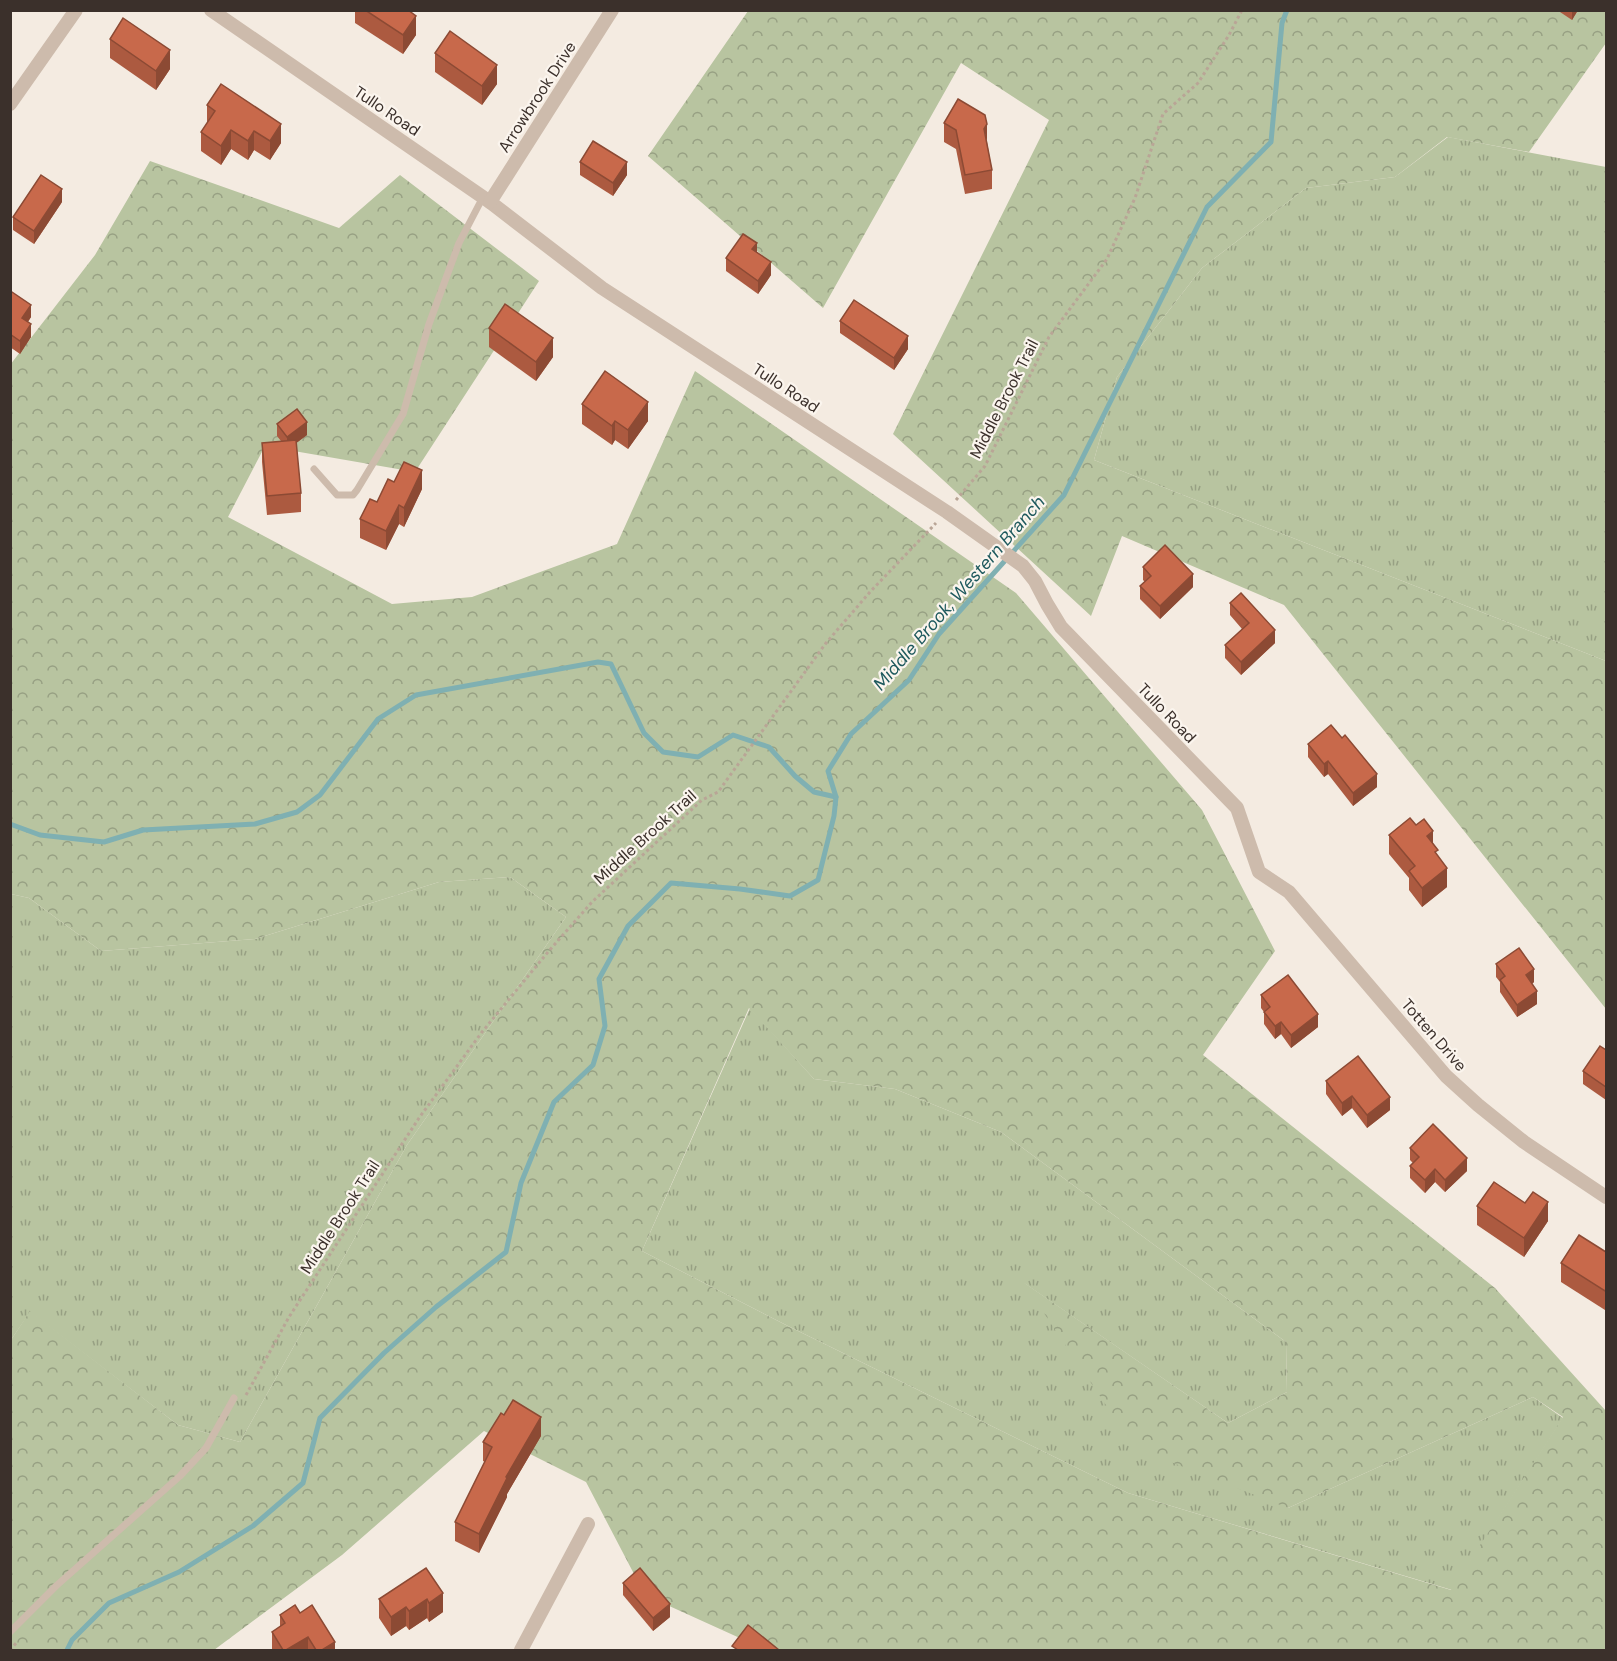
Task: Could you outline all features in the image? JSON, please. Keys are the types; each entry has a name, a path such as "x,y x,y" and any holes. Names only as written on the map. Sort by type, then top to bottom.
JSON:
{"street":[{"path":"10,104 76,10"},
{"name":"Tullo Road","path":"211,10 487,199 602,288 947,512 1023,566 1035,581 1060,627 1237,808 1259,872"},
{"name":"Arrowbrook Drive","path":"487,199 612,10"},
{"name":"Totten Drive","path":"1259,872 1289,892 1454,1083 1524,1142 1606,1197"},
{"path":"521,1650 588,1524"}],"lane":[{"path":"314,469 337,495 353,495 357,490 403,414 429,324 459,243 487,199"},
{"path":"10,1632 56,1586 180,1476 207,1448 234,1398"}],"path":[{"name":"Middle Brook Trail","path":"243,1400 289,1317 418,1118 482,1032 592,902 702,800 718,792 826,643 870,592 947,512 985,466 1049,337 1107,259 1135,198 1163,114 1198,83 1242,10"},
{"path":"10,1650 17,1642"}],"green space":[{"path":"748,11 1606,11 1606,43 1529,152 1447,137 1395,177 1306,188 1202,268 1117,377 1094,460 1606,661 1606,1009 1284,605 1122,536 1091,616 893,434 1049,120 961,63 823,308 648,156"},
{"path":"1448,137 1606,167 1606,661 1094,460 1117,377 1202,268 1306,188 1395,177"},
{"path":"150,161 339,228 400,175 539,281 415,472 265,446 228,517 392,604 472,597 617,544 695,371 1016,593 1202,810 1275,951 1203,1055 1495,1288 1606,1411 1606,1650 766,1650 645,1595 586,1482 484,1431 342,1555 214,1650 11,1650 11,1340 30,1311 178,1425 240,1442 407,1145 566,917 510,877 439,882 255,939 101,951 29,898 11,894 10,365 95,255","holes":["749,1008 814,1079 895,1089 1001,1132 1286,1342 1287,1392 1228,1423 1023,1282 1135,1448 1288,1508 1533,1397 1563,1417 1451,1590 1128,1493 788,1326 642,1251"]},
{"path":"510,877 566,917 407,1145 240,1442 178,1425 30,1312 11,1340 11,894 29,898 101,951 255,939 439,882"},
{"path":"750,1008 814,1079 895,1089 1001,1132 1286,1342 1287,1392 1228,1423 1024,1283 1288,1508 1533,1397 1563,1418 1452,1590 1128,1493 788,1326 642,1251"}],"building":[{"path":"365,10 408,10 416,16 403,35"},
{"path":"123,18 170,50 156,71 110,39"},
{"path":"450,31 497,65 482,86 435,53"},
{"path":"221,84 281,124 270,141 254,131 248,141 231,130 221,146 201,132 215,111 207,105"},
{"path":"958,99 985,115 987,124 984,129 992,170 965,175 956,130 944,123"},
{"path":"593,141 627,162 613,183 580,162"},
{"path":"41,175 62,189 34,231 13,217"},
{"path":"743,234 757,243 752,249 771,262 758,281 726,258"},
{"path":"12,292 31,305 22,318 31,324 20,341 10,334 10,295"},
{"path":"854,300 908,336 894,358 840,321"},
{"path":"505,304 553,338 536,362 489,328"},
{"path":"605,371 648,402 628,430 615,421 612,426 582,404"},
{"path":"297,409 307,422 287,437 277,424"},
{"path":"296,440 301,493 267,496 262,443"},
{"path":"404,462 422,470 404,508 399,505 386,531 360,519 370,499 377,502 388,479 394,482"},
{"path":"1165,545 1193,574 1160,606 1140,586 1151,576 1143,567"},
{"path":"1241,593 1275,630 1241,662 1225,645 1249,623 1230,603"},
{"path":"1331,725 1342,738 1345,735 1377,774 1353,793 1328,761 1324,764 1308,744"},
{"path":"1410,818 1416,825 1424,819 1433,831 1427,836 1438,850 1435,852 1447,868 1422,888 1409,871 1415,866 1389,835"},
{"path":"1519,948 1534,969 1526,975 1537,991 1517,1005 1500,980 1505,976 1496,964"},
{"path":"1288,975 1318,1014 1291,1035 1281,1022 1275,1026 1264,1012 1270,1007 1261,995"},
{"path":"1600,1046 1606,1050 1606,1087 1583,1071"},
{"path":"1358,1056 1390,1097 1367,1115 1352,1096 1342,1103 1326,1081"},
{"path":"1433,1124 1467,1158 1445,1180 1435,1169 1425,1180 1410,1166 1419,1157 1410,1148"},
{"path":"1494,1182 1525,1203 1533,1192 1548,1202 1524,1238 1477,1206"},
{"path":"1579,1235 1606,1252 1605,1291 1561,1263"},
{"path":"513,1400 541,1417 506,1477 479,1534 455,1522 492,1447 483,1442 501,1413 504,1415"},
{"path":"426,1568 443,1593 429,1603 427,1599 409,1611 406,1607 391,1617 379,1599"},
{"path":"640,1568 670,1604 653,1618 623,1583"},
{"path":"295,1605 300,1613 312,1605 335,1642 322,1650 316,1650 308,1637 283,1650 272,1632 285,1623 280,1615"},
{"path":"748,1625 779,1650 738,1650 732,1646"}],"waterway":[{"name":"Middle Brook, Western Branch","path":"67,1650 72,1640 109,1603 179,1572 253,1526 303,1483 320,1418 384,1353 436,1307 506,1252 521,1183 554,1102 593,1065 605,1026 599,979 628,926 671,883 790,896 818,880 834,816 836,797 828,771 851,734 909,680 939,634 1064,495 1207,207 1271,142 1282,23 1287,10"},
{"path":"10,824 40,835 104,842 143,830 255,824 297,812 320,795 378,719 416,695 598,662 611,664 644,733 663,752 698,757 733,735 769,747 795,776 814,792 836,797"}]}
